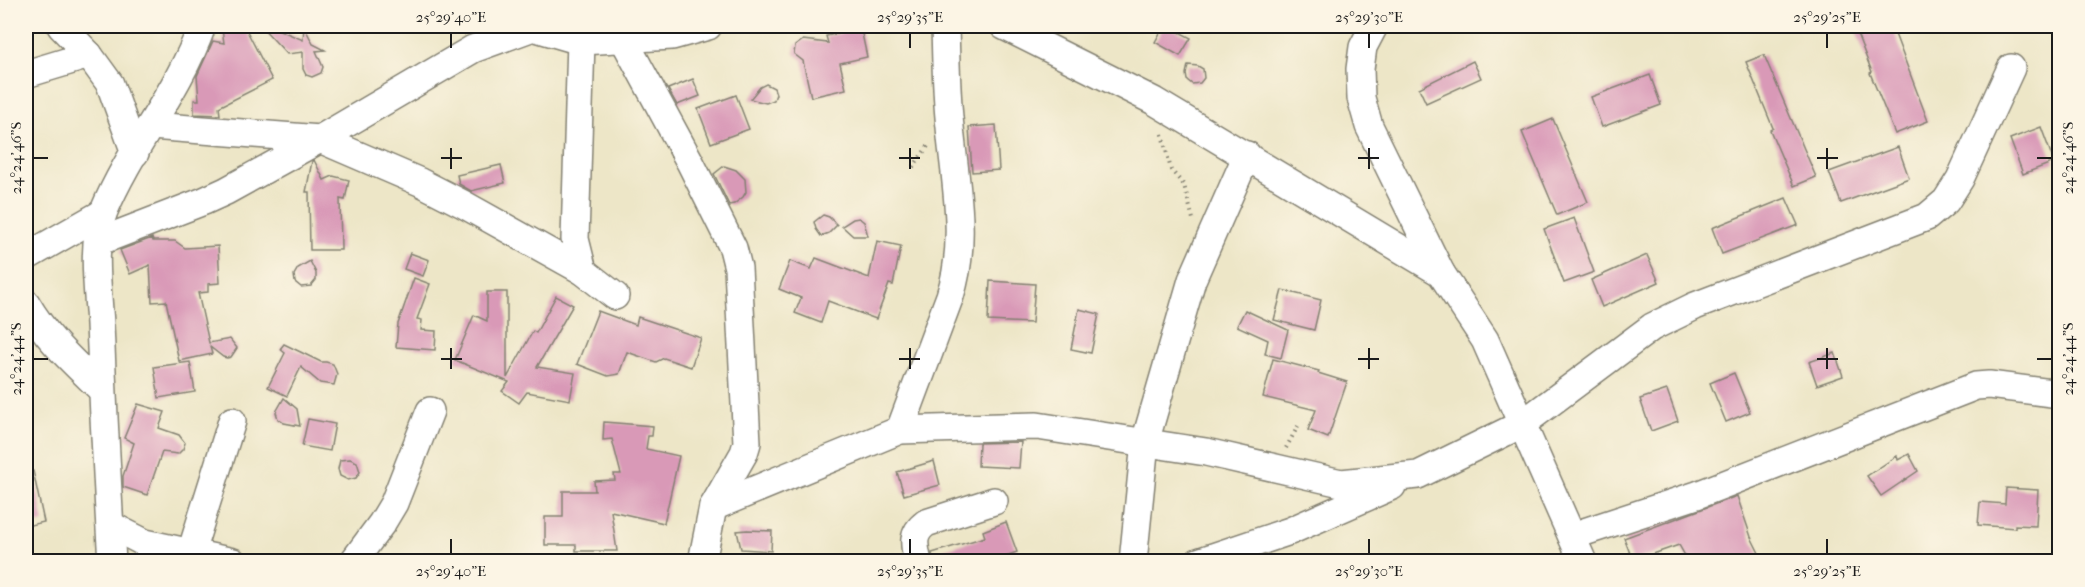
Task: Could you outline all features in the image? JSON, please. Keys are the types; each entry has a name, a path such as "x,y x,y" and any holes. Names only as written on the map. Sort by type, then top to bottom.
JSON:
{"street":[{"path":"61,26 89,54 110,84 135,153"},
{"path":"112,561 102,390 98,242 103,213 181,74 194,49 202,26"},
{"path":"98,242 204,201 320,139 473,49 535,26 581,41 672,36 708,26"},
{"path":"900,430 950,296 960,254 960,228 949,117 945,26"},
{"path":"1004,26 1154,101 1441,273"},
{"path":"1374,26 1363,47 1360,69 1361,98 1369,126 1441,273 1485,340 1582,561"},
{"path":"624,40 733,248 738,268 747,443 744,453 713,507 702,561"},
{"path":"581,41 575,239 583,271"},
{"path":"26,74 89,54"},
{"path":"1198,561 1290,531 1418,475 1522,424 1652,327 1695,306 1926,217 1946,201 1960,179 2011,68"},
{"path":"151,126 320,139 420,182 583,271 615,296"},
{"path":"1133,561 1145,442 1192,280 1247,155"},
{"path":"26,256 103,213"},
{"path":"26,303 40,327 102,390"},
{"path":"1572,536 1697,495 1976,386 1989,385 2060,394"},
{"path":"353,561 394,503 430,411"},
{"path":"189,557 232,421"},
{"path":"713,507 900,430 1037,426 1206,452 1341,483 1418,475"},
{"path":"918,561 914,536 918,528 926,523 994,501"},
{"path":"110,525 145,543 189,557 233,561"}],"path":[{"path":"1154,101 1171,170 1184,186 1202,258"}],"building":[{"path":"261,26 270,26 303,40 304,26 313,44 325,50 316,51 323,67 321,73 312,77 306,75 303,69 303,52 287,54"},
{"path":"1164,26 1191,38 1180,56 1155,42"},
{"path":"1854,26 1892,26 1928,121 1895,134"},
{"path":"245,27 272,80 219,107 220,115 194,114 194,100 199,100 197,76 213,41 224,43 222,29"},
{"path":"861,29 867,57 840,63 846,89 811,97 803,61 794,54 795,46 803,40 828,43 826,36"},
{"path":"1764,55 1816,177 1794,186 1770,130 1773,128 1746,62"},
{"path":"1473,61 1481,78 1426,103 1419,88"},
{"path":"1188,65 1203,69 1204,78 1200,83 1192,84 1187,80"},
{"path":"1650,75 1661,105 1602,127 1591,97"},
{"path":"693,79 700,96 677,105 668,89"},
{"path":"766,84 774,88 776,94 774,100 766,103 750,99 760,87"},
{"path":"736,95 749,129 711,143 698,109"},
{"path":"1553,119 1588,202 1557,215 1522,132"},
{"path":"996,125 999,170 972,172 969,127"},
{"path":"2041,127 2054,162 2023,174 2010,139"},
{"path":"1898,147 1909,178 1841,203 1829,172"},
{"path":"314,160 324,180 333,176 349,180 345,200 340,199 341,250 310,250 309,192 306,192"},
{"path":"501,165 505,183 471,191 459,184 457,175"},
{"path":"724,166 736,170 745,179 746,192 743,197 729,205 714,174"},
{"path":"1786,198 1798,225 1722,254 1712,228"},
{"path":"823,215 829,217 837,225 829,233 821,236 814,222"},
{"path":"859,218 864,222 868,236 853,236 842,226"},
{"path":"1574,218 1594,272 1564,283 1544,229"},
{"path":"152,238 153,241 175,241 185,248 218,246 220,283 208,284 208,292 198,293 209,343 230,339 237,348 231,357 223,357 210,347 212,354 179,361 166,301 152,302 150,265 130,274 120,250"},
{"path":"877,241 901,246 893,285 889,284 876,319 828,301 821,323 795,313 801,298 779,289 790,261 811,269 816,258 869,278"},
{"path":"410,253 429,260 423,276 404,269"},
{"path":"1647,255 1659,282 1602,307 1591,280"},
{"path":"310,261 316,273 316,280 311,286 301,287 295,282 294,275 298,268"},
{"path":"414,278 430,284 417,319 422,320 421,330 436,331 435,350 396,347 398,324"},
{"path":"990,281 1035,284 1032,323 988,321"},
{"path":"1282,290 1321,300 1314,330 1274,320"},
{"path":"487,292 507,292 507,378 533,331 536,333 556,296 573,305 537,367 575,373 570,400 527,392 519,403 502,391 509,382 455,360 474,315 487,321"},
{"path":"1079,309 1099,314 1091,353 1071,349"},
{"path":"1245,310 1288,330 1281,358 1265,354 1268,340 1237,326"},
{"path":"598,311 636,325 638,317 701,338 691,367 664,358 656,362 627,352 619,374 608,376 577,364"},
{"path":"284,344 321,362 333,364 337,374 334,385 320,383 301,367 287,396 268,387 285,353 280,349"},
{"path":"1835,353 1843,376 1817,385 1809,362"},
{"path":"1273,359 1319,371 1318,373 1347,382 1328,438 1308,430 1316,410 1263,397"},
{"path":"190,362 195,392 159,398 154,367"},
{"path":"1734,373 1750,412 1726,422 1710,383"},
{"path":"1667,390 1678,421 1651,431 1640,399"},
{"path":"284,398 297,409 300,426 284,423 278,419 276,412"},
{"path":"138,404 165,412 159,428 179,435 185,443 178,454 162,452 147,495 123,487 123,476 134,443 124,438"},
{"path":"308,419 335,424 330,451 302,446"},
{"path":"604,422 653,426 652,436 648,436 646,449 679,456 664,523 611,511 617,551 576,551 576,545 545,545 545,517 563,517 563,491 595,491 594,481 615,480 614,474 621,474 612,439 603,440"},
{"path":"1021,442 1019,468 978,466 979,443"},
{"path":"1909,454 1918,471 1881,496 1867,476 1897,456 1898,460"},
{"path":"350,459 357,462 360,472 356,478 348,480 340,476 338,469 340,460"},
{"path":"934,461 940,485 904,495 897,472"},
{"path":"33,471 44,522 26,526 26,472"},
{"path":"2006,488 2038,490 2036,526 2015,525 2015,528 1978,525 1980,502 2005,504"},
{"path":"1737,496 1751,537 1763,561 1688,561 1679,545 1633,561 1624,538"},
{"path":"1006,522 1017,552 991,561 933,561 932,553 985,537 983,531"},
{"path":"737,531 772,531 771,551 741,549"}]}
